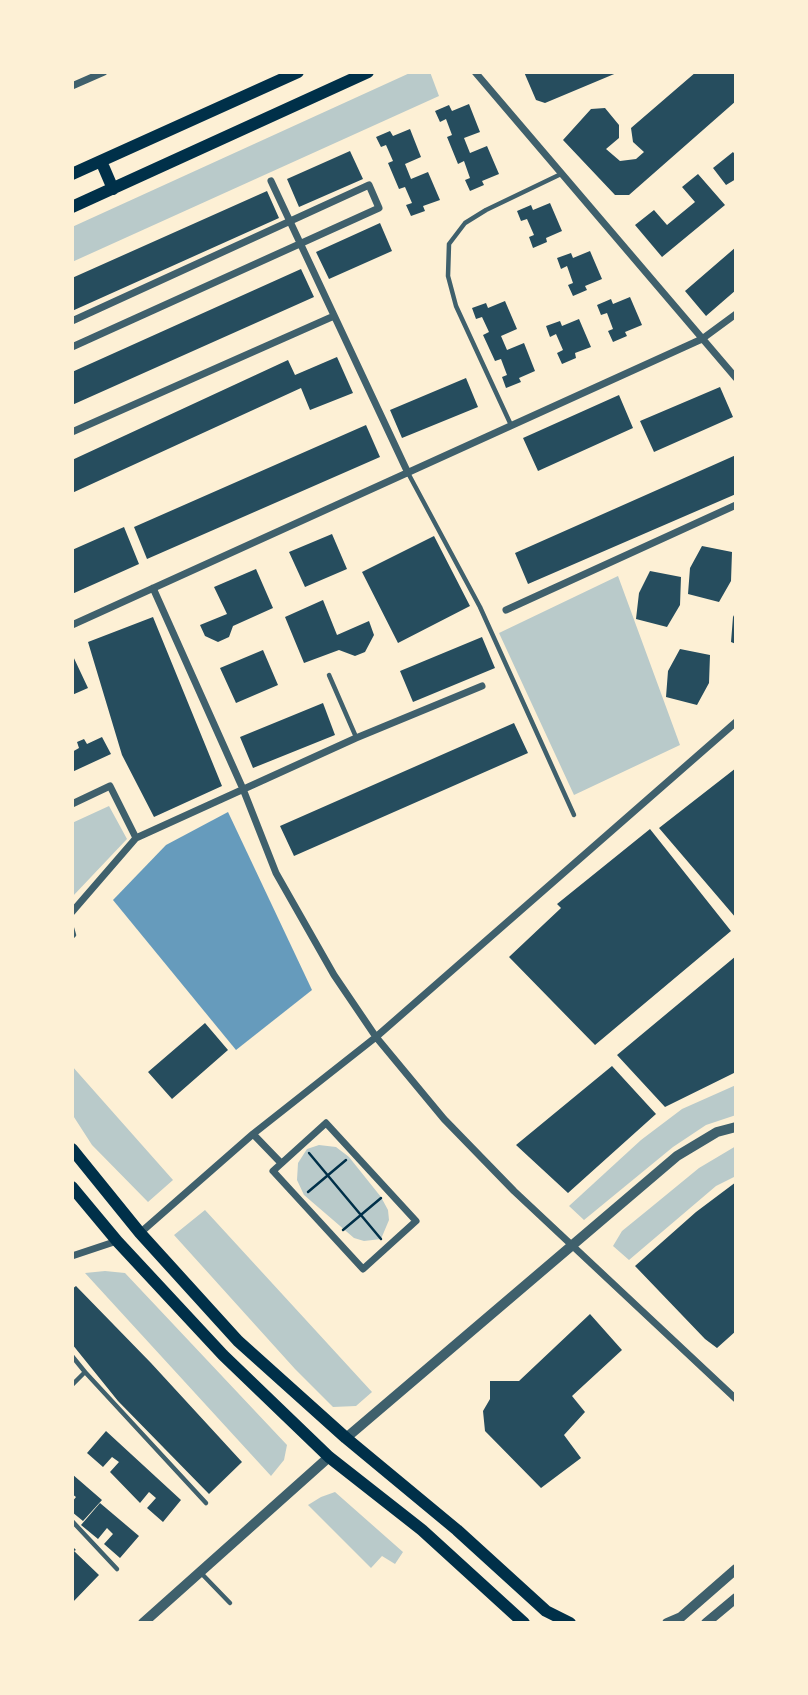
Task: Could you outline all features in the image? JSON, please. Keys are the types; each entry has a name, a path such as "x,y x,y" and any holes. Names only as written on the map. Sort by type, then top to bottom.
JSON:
{"main road":[{"path":"72,174 298,72"},
{"path":"72,208 368,72"},
{"path":"101,161 113,189"},
{"path":"72,1149 140,1233 238,1341 346,1438 457,1530 546,1611 570,1623"},
{"path":"72,1187 117,1241 223,1355 329,1457 422,1530 524,1623"}],"street":[{"path":"72,86 104,72"},
{"path":"475,72 736,378"},
{"path":"271,181 408,472"},
{"path":"72,321 369,185 379,208 72,347"},
{"path":"72,625 702,339 736,314"},
{"path":"72,432 334,316"},
{"path":"506,610 736,505"},
{"path":"153,588 243,789 276,873 334,975 376,1037 444,1119 514,1191 736,1399"},
{"path":"72,912 136,838 356,738 481,686"},
{"path":"140,1233 253,1133 376,1037 736,722"},
{"path":"72,804 110,786 136,838"},
{"path":"326,1123 416,1221 363,1269 273,1171 302,1144 326,1123"},
{"path":"346,1438 677,1156 717,1132 736,1127"},
{"path":"253,1133 281,1163"},
{"path":"72,1256 117,1241"},
{"path":"143,1623 329,1457"},
{"path":"667,1623 681,1617 736,1569"},
{"path":"706,1623 736,1598"}],"lane":[{"path":"512,425 456,306 448,276 449,244 465,223 486,210 562,174"},
{"path":"408,472 480,607 574,815"},
{"path":"329,675 356,738"},
{"path":"72,928 75,934 72,937"},
{"path":"72,1356 206,1503"},
{"path":"72,1385 85,1372"},
{"path":"72,1521 117,1569"},
{"path":"200,1572 230,1603"}],"path":[{"path":"302,1144 388,1247"},
{"path":"299,1200 354,1153"},
{"path":"334,1238 388,1191"}],"shaded area":[{"path":"412,72 430,72 439,96 72,262 72,227"},
{"path":"618,576 680,745 574,795 499,633"},
{"path":"109,806 127,839 73,896 72,823"},
{"path":"72,1066 173,1180 148,1202 92,1145 72,1114"},
{"path":"736,1085 736,1115 706,1125 673,1147 584,1220 569,1206 641,1140 682,1109"},
{"path":"319,1145 336,1147 349,1157 381,1197 388,1210 389,1220 381,1239 364,1241 354,1238 304,1195 297,1180 298,1163 307,1149"},
{"path":"736,1146 736,1176 716,1186 629,1260 613,1246 622,1231 699,1168"},
{"path":"205,1210 372,1392 356,1406 333,1407 295,1369 174,1235"},
{"path":"85,1273 125,1273 287,1445 284,1460 271,1476"},
{"path":"335,1492 403,1552 395,1564 382,1556 371,1568 308,1505"}],"water":[{"path":"228,812 312,990 236,1050 113,900 166,845"}],"building":[{"path":"524,72 619,72 545,103 536,100"},
{"path":"696,72 736,72 736,101 629,195 615,195 563,140 591,109 605,108 619,125 619,138 606,149 620,161 636,159 644,152 633,142 631,128"},
{"path":"469,104 480,132 464,138 470,153 487,146 499,174 482,181 484,185 470,191 465,180 470,178 464,161 458,164 447,137 452,135 446,119 440,122 435,111 449,105 452,111"},
{"path":"410,129 421,157 405,164 411,179 428,172 440,200 423,206 425,211 411,216 406,205 412,203 405,187 399,189 388,163 393,161 386,145 381,147 376,137 390,131 393,136"},
{"path":"350,151 363,179 299,207 287,179"},
{"path":"733,152 736,156 736,179 726,185 713,168"},
{"path":"698,174 725,205 662,257 635,225 654,210 667,225 695,202 682,187"},
{"path":"267,191 279,218 72,311 72,278"},
{"path":"550,203 562,231 533,248 529,237 534,235 527,219 521,221 517,211 531,205 533,210"},
{"path":"380,223 392,251 329,279 316,252"},
{"path":"736,247 736,290 706,316 685,291"},
{"path":"590,251 602,279 585,286 587,290 573,296 568,285 573,283 567,266 561,269 557,258 571,253 573,258"},
{"path":"301,269 314,297 72,405 72,372"},
{"path":"630,297 642,325 625,332 627,336 613,342 608,331 613,329 607,313 601,315 597,305 611,299 613,304"},
{"path":"505,301 517,329 501,336 507,350 524,343 535,371 519,378 521,382 506,388 502,377 507,375 501,359 495,361 483,335 489,332 482,317 476,319 472,308 486,303 488,308"},
{"path":"579,319 591,347 575,353 576,358 562,364 557,353 563,350 556,334 550,337 546,326 560,321 562,326"},
{"path":"337,357 353,393 310,410 301,388 72,493 72,460 288,360 295,375"},
{"path":"466,378 478,407 402,438 390,410"},
{"path":"720,387 733,417 654,452 640,421"},
{"path":"619,395 633,428 538,471 523,438"},
{"path":"366,425 380,457 147,559 134,527"},
{"path":"736,455 736,494 528,584 515,553"},
{"path":"124,527 139,564 72,594 72,550"},
{"path":"332,534 347,569 305,587 289,552"},
{"path":"434,536 470,606 398,643 362,572"},
{"path":"702,546 732,552 731,581 719,602 688,594 690,568"},
{"path":"256,569 273,608 233,626 229,637 218,642 205,636 200,625 227,614 214,587"},
{"path":"650,571 681,577 680,605 667,627 636,619 639,593"},
{"path":"323,600 337,635 369,621 374,635 365,652 355,656 339,650 304,663 285,617"},
{"path":"736,611 736,644 731,642"},
{"path":"153,617 222,786 154,817 122,755 88,642"},
{"path":"482,637 495,668 413,702 400,671"},
{"path":"680,649 710,655 709,683 697,705 666,697 668,671"},
{"path":"263,650 278,685 236,703 220,668"},
{"path":"72,654 88,688 72,695"},
{"path":"323,703 335,735 253,768 240,737"},
{"path":"514,723 528,753 294,856 280,826"},
{"path":"102,737 111,754 72,772 72,752 79,748 77,742 84,739 87,744"},
{"path":"736,768 736,918 659,828"},
{"path":"650,829 731,931 595,1045 509,957 561,908 557,904"},
{"path":"736,956 736,1072 665,1107 617,1055"},
{"path":"205,1023 228,1050 172,1099 148,1072"},
{"path":"612,1066 656,1114 568,1193 516,1145"},
{"path":"736,1182 736,1331 717,1348 705,1339 635,1266 696,1212"},
{"path":"76,1286 242,1462 209,1494 118,1401 72,1344 72,1289"},
{"path":"590,1314 622,1350 572,1396 585,1412 564,1435 581,1458 541,1488 485,1431 483,1411 490,1399 490,1381 519,1381"},
{"path":"106,1431 181,1500 163,1522 147,1508 156,1498 149,1492 140,1503 110,1472 119,1462 112,1457 103,1467 87,1453"},
{"path":"72,1474 102,1500 83,1521 72,1512 72,1502 76,1497 72,1494"},
{"path":"100,1503 139,1536 120,1558 104,1544 113,1534 107,1528 98,1539 81,1525"},
{"path":"72,1546 99,1575 72,1603"}]}
